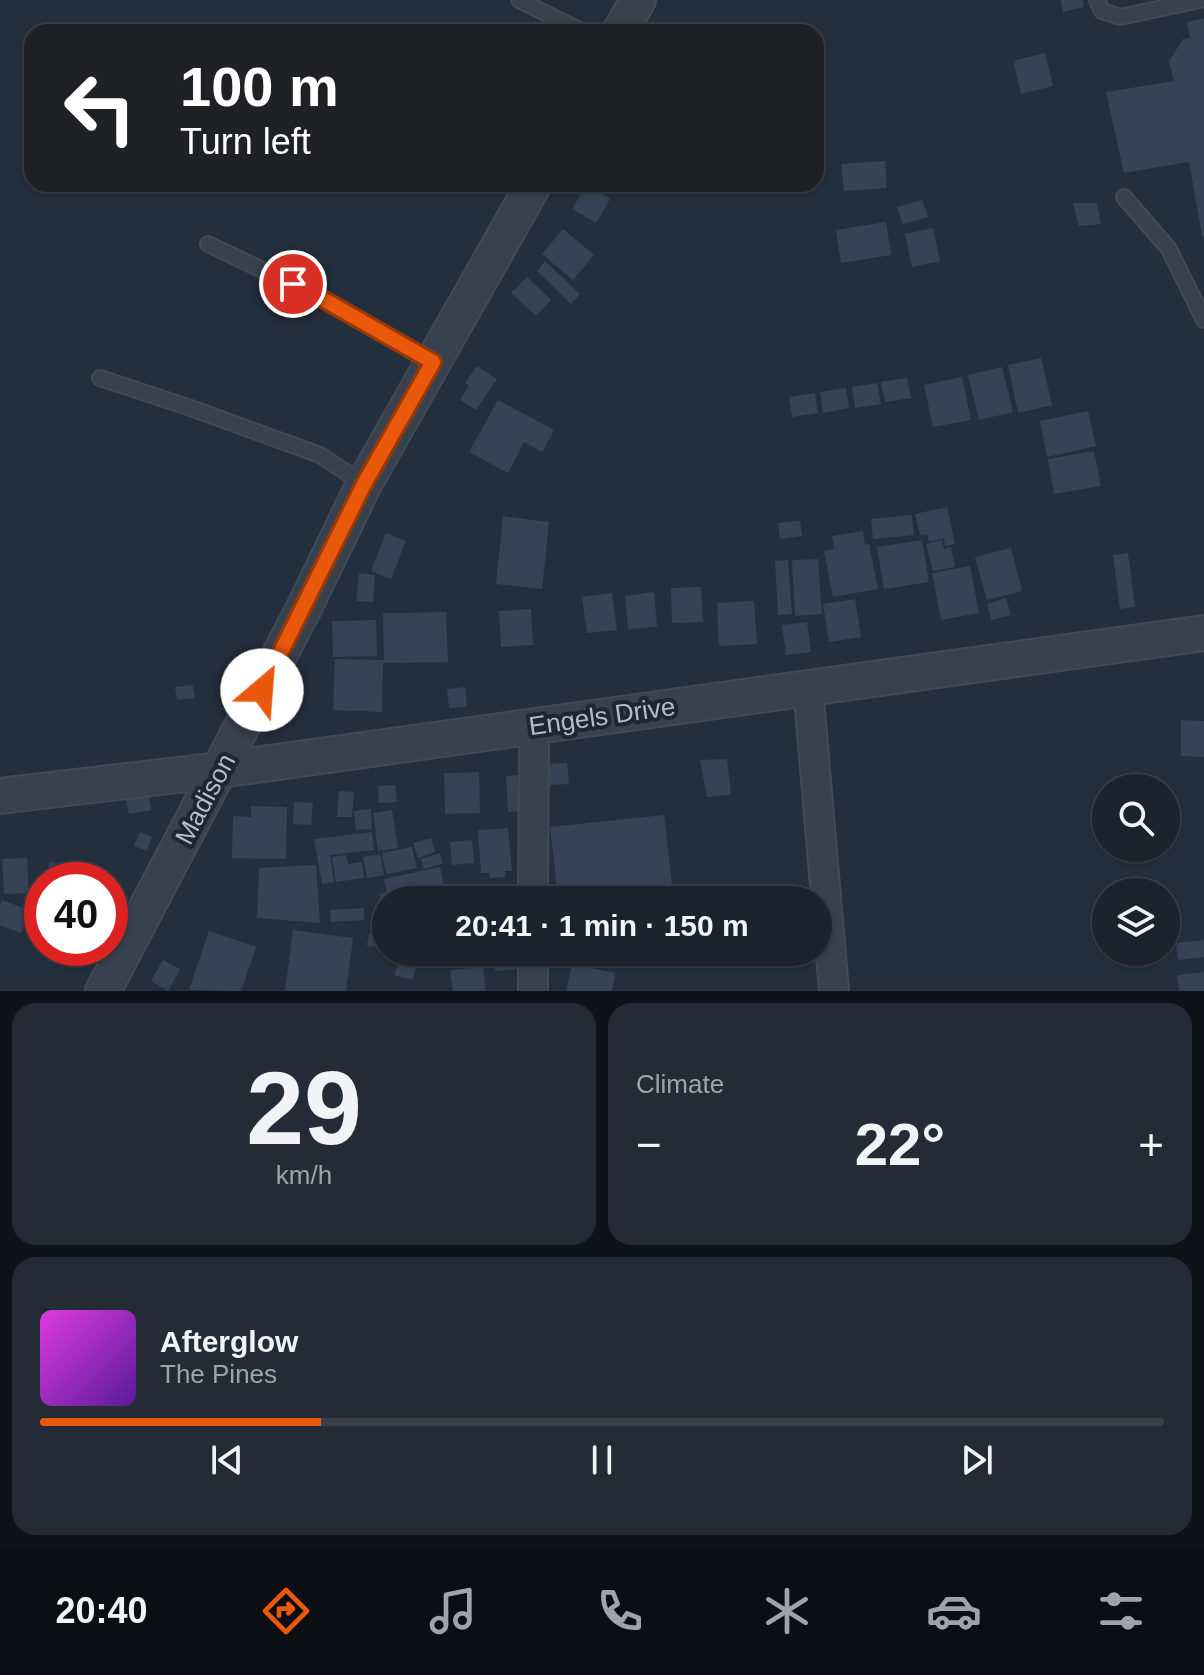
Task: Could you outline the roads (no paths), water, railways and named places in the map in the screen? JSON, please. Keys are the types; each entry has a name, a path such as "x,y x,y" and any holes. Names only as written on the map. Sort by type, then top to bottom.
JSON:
{"street":[{"path":"624,24 638,0"},
{"name":"Madison","path":"103,991 303,610 364,484 529,192"},
{"name":"Engels Drive","path":"0,796 220,770 1204,633"},
{"path":"808,687 834,991"},
{"path":"533,886 534,726"},
{"path":"533,966 533,991"}],"lane":[{"path":"519,0 567,24"},
{"path":"1097,0 1102,11 1120,17 1200,0"},
{"path":"1124,197 1169,249 1204,320"},
{"path":"208,244 321,298 433,362"},
{"path":"100,378 320,455 364,484"}]}
